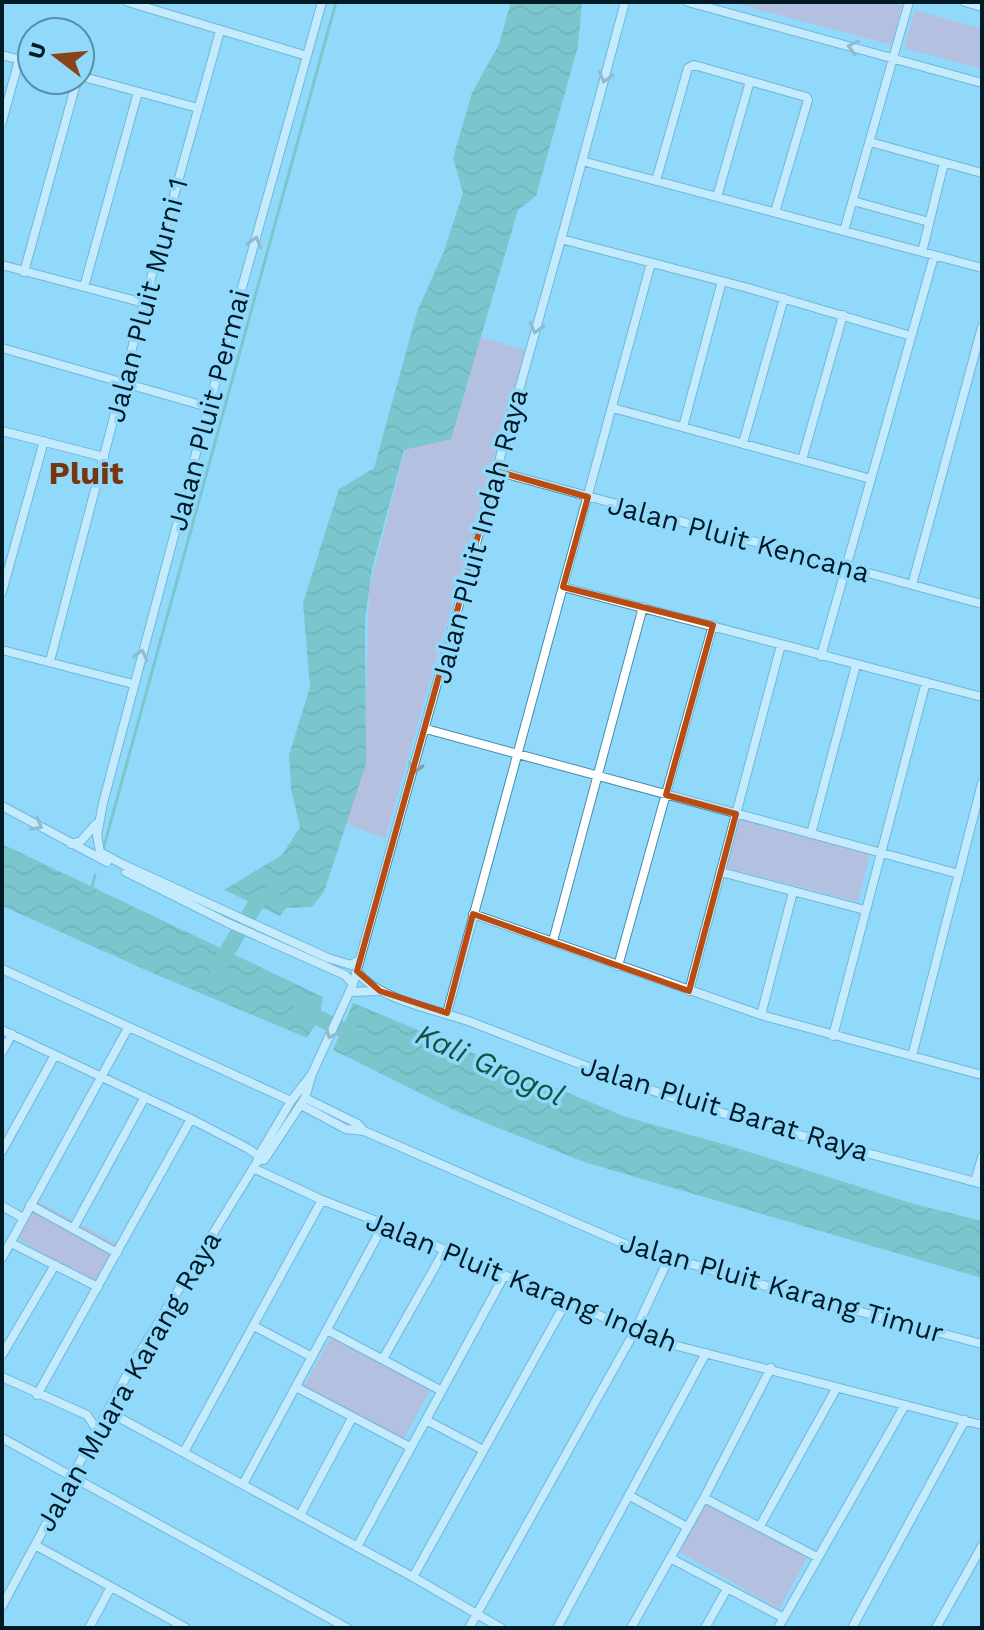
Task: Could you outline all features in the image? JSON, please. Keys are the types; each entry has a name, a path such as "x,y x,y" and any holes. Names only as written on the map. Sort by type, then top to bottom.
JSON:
{"street":[{"path":"128,2 307,56"},
{"name":"Jalan Pluit Permai","path":"98,820 208,407 322,2"},
{"name":"Jalan Pluit Indah Raya","path":"315,1069 357,971 625,2"},
{"path":"688,2 982,83"},
{"path":"844,231 909,2"},
{"path":"968,2 982,7"},
{"name":"Jalan Pluit Murni 1","path":"50,661 144,303 220,31"},
{"path":"656,181 689,66 694,65 808,100 775,212"},
{"path":"2,122 16,71"},
{"path":"717,197 750,81"},
{"path":"96,82 198,108"},
{"path":"84,287 138,92"},
{"path":"24,272 73,96"},
{"path":"870,142 982,173"},
{"path":"582,161 982,268"},
{"path":"922,252 944,163"},
{"path":"853,201 929,222"},
{"path":"561,239 784,298 911,336"},
{"path":"821,656 934,256"},
{"path":"447,1013 651,263"},
{"path":"2,265 144,303"},
{"path":"683,427 722,281"},
{"path":"743,443 784,298"},
{"path":"802,460 843,315"},
{"path":"912,585 979,353 982,327"},
{"path":"2,348 208,407"},
{"path":"613,408 871,479"},
{"path":"2,431 104,457"},
{"path":"2,592 44,441"},
{"name":"Jalan Pluit Kencana","path":"496,471 982,604"},
{"path":"563,587 982,697"},
{"path":"553,941 643,607"},
{"path":"618,966 713,625"},
{"path":"689,991 781,645"},
{"path":"2,650 133,684"},
{"path":"811,834 856,665"},
{"path":"833,1036 926,682"},
{"path":"426,729 959,874"},
{"path":"912,1056 982,783"},
{"path":"2,806 71,844 322,961 345,975 352,988"},
{"path":"71,844 87,836 98,820"},
{"path":"98,820 98,842 103,855 287,946"},
{"path":"721,872 865,910"},
{"path":"761,1015 793,892"},
{"path":"473,914 761,1015 982,1075"},
{"path":"322,961 356,964 360,959"},
{"path":"2,969 128,1028 299,1101"},
{"name":"Jalan Pluit Barat Raya","path":"357,971 367,983 380,991"},
{"name":"Jalan Pluit Barat Raya","path":"352,988 380,991 447,1013 649,1089 815,1139 978,1183"},
{"path":"2,1258 128,1028"},
{"path":"2,1030 191,1119 260,1158"},
{"path":"2,1052 12,1034"},
{"path":"2,1151 55,1055"},
{"name":"Jalan Muara Karang Raya","path":"2,1606 134,1362 253,1168 299,1101 315,1069"},
{"name":"Jalan Muara Karang Raya","path":"299,1101 315,1069"},
{"path":"73,1229 145,1097"},
{"name":"Jalan Pluit Karang Timur","path":"299,1101 358,1124 364,1131 627,1245 982,1344"},
{"path":"37,1395 191,1119"},
{"path":"978,1183 982,1157"},
{"name":"Jalan Pluit Karang Indah","path":"253,1168 322,1200 662,1342 982,1425"},
{"path":"184,1452 322,1200"},
{"path":"30,1205 117,1253"},
{"path":"2,1206 23,1218"},
{"path":"243,1484 384,1224"},
{"path":"11,1243 98,1287"},
{"path":"383,1359 444,1251"},
{"path":"469,1628 636,1329 669,1258"},
{"path":"2,1355 55,1265"},
{"path":"357,1547 504,1276"},
{"path":"413,1577 566,1302"},
{"path":"254,1326 312,1357"},
{"path":"327,1330 442,1391"},
{"path":"557,1628 706,1353"},
{"path":"631,1628 704,1498 771,1368"},
{"path":"2,1377 87,1415 97,1430"},
{"path":"296,1387 410,1447"},
{"path":"760,1526 836,1389"},
{"path":"778,1628 905,1405"},
{"path":"107,1411 501,1628"},
{"path":"300,1515 352,1418"},
{"path":"426,1420 483,1450"},
{"path":"852,1628 965,1420"},
{"path":"2,1438 347,1628"},
{"path":"630,1496 687,1527"},
{"path":"704,1498 817,1557"},
{"path":"35,1545 186,1628"},
{"path":"936,1628 982,1546"},
{"path":"670,1558 784,1618"},
{"path":"89,1628 111,1587"},
{"path":"705,1628 727,1589"},
{"path":"164,1628 169,1619"}],"highlighted area":[{"path":"496,471 588,497 563,587 713,625 666,795 736,814 689,991 473,914 447,1013 380,991 357,971"}],"shaded area":[{"path":"730,2 887,2 902,6 892,45"},
{"path":"915,10 982,29 982,69 904,48"},
{"path":"480,337 525,350 385,839 338,820 365,735 369,590 405,450"},
{"path":"740,820 870,854 858,902 727,868"},
{"path":"37,1201 117,1244 95,1282 74,1270 72,1272 17,1238"},
{"path":"336,1329 434,1383 402,1442 303,1388"},
{"path":"704,1499 808,1557 779,1609 676,1550"}],"water":[{"path":"511,2 582,2 578,46 536,196 518,210 451,439 404,450 372,569 365,620 366,764 324,892 312,907 286,908 280,916 224,890 282,855 300,827 291,789 289,755 310,687 303,603 339,489 374,468 417,312 444,251 463,193 453,158 472,93 499,44"},
{"path":"2,844 323,997 319,1019 307,1038 2,906"},
{"path":"353,1003 626,1117 914,1204 982,1221 982,1278 584,1162 458,1112 333,1050"}],"waterway":[{"path":"103,850 336,2"},
{"path":"91,892 95,875"},
{"path":"247,919 259,898 272,893"},
{"path":"217,968 240,930"},
{"name":"Kali Grogol","path":"301,1010 359,1037"}],"district":[{"name":"Pluit","path":"86,473"}]}
